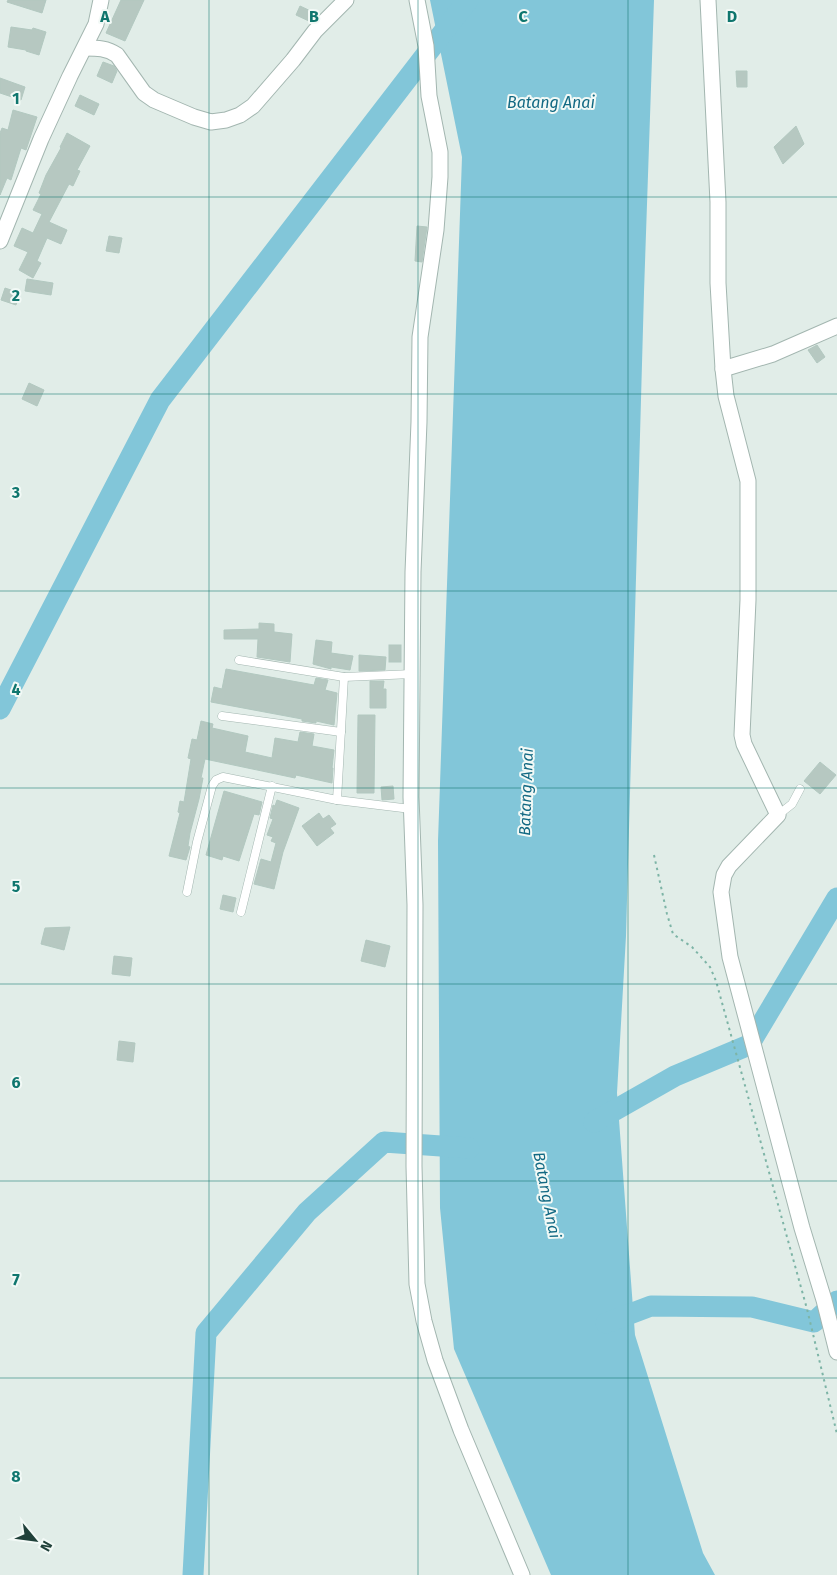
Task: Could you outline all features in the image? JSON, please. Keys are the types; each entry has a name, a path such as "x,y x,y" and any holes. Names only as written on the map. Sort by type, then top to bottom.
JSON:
{"street":[{"path":"0,241 41,139 96,24 101,0"},
{"path":"85,48 111,50 117,55 144,93 154,100 211,122 226,120 240,115 253,106 293,60 315,31 346,0"},
{"path":"417,0 426,46 429,96 440,152 436,230 420,337 419,422 413,572 411,809 415,905 414,1166 417,1284 424,1321 435,1360 461,1430 522,1575"},
{"path":"708,0 717,182 718,283 723,369 726,396 748,482 748,600 742,734 744,744 778,815 734,858 724,875 722,883 730,956 744,1003 759,1070 837,1352"},
{"path":"723,369 773,354 837,326"}],"lane":[{"path":"239,660 344,677 412,674"},
{"path":"337,800 344,677"},
{"path":"222,716 342,732"},
{"path":"187,892 197,842 212,786 216,780 223,777 337,800 411,809"},
{"path":"241,912 272,786"},
{"path":"778,815 792,804 800,788"}],"path":[{"path":"654,855 673,934 692,946 710,968 725,1010 742,1069 754,1124 807,1309 837,1434"}],"water":[{"name":"Batang Anai","path":"430,0 654,0 626,936 617,1093 635,1335 703,1553 715,1575 551,1575 454,1349 440,1208 438,841 462,157"}],"building":[{"path":"8,0 46,0 42,13 7,2"},
{"path":"121,0 144,0 125,41 106,33"},
{"path":"300,6 315,13 311,22 296,15"},
{"path":"11,27 32,30 33,28 46,32 39,55 26,50 8,47"},
{"path":"103,62 114,66 117,71 112,83 97,76"},
{"path":"736,71 747,71 747,87 737,87"},
{"path":"0,78 25,87 21,100 0,93"},
{"path":"80,95 99,104 94,115 75,106"},
{"path":"13,110 37,117 26,150 21,148 11,180 7,178 0,195 0,133 2,128 8,130"},
{"path":"796,126 804,144 783,164 774,147"},
{"path":"67,133 90,146 77,170 80,171 73,186 69,184 49,222 67,230 61,244 47,238 37,261 41,263 33,278 19,270 28,252 14,246 22,228 33,233 42,214 33,210 41,194 39,193 46,175"},
{"path":"417,226 427,227 422,262 415,261"},
{"path":"109,236 122,238 119,253 106,251"},
{"path":"27,279 53,283 51,295 25,291"},
{"path":"5,288 20,293 16,305 1,300"},
{"path":"817,345 825,357 817,363 808,350"},
{"path":"29,383 44,390 37,406 22,399"},
{"path":"259,623 274,624 274,632 292,634 290,662 257,657 258,639 224,639 224,630 259,629"},
{"path":"316,640 332,642 331,653 353,656 350,670 331,667 331,669 313,664"},
{"path":"389,645 401,645 401,662 389,662"},
{"path":"359,655 386,657 385,670 359,671"},
{"path":"226,669 314,685 316,678 328,680 325,690 337,693 334,725 316,721 316,723 302,721 302,719 211,702 214,687 222,689"},
{"path":"370,681 384,681 383,689 386,689 386,708 370,708"},
{"path":"358,715 375,715 374,793 357,793"},
{"path":"201,721 213,724 212,728 248,736 245,752 272,758 275,738 298,742 300,732 314,734 312,746 334,750 332,783 296,775 295,778 205,759 201,778 203,778 190,833 188,846 190,847 186,860 169,856 180,813 178,812 180,801 184,802 191,759 188,758 192,739 197,740"},
{"path":"820,762 836,775 820,794 804,781"},
{"path":"393,786 394,799 382,800 381,787"},
{"path":"224,791 262,802 259,815 254,814 239,861 223,856 222,860 206,855"},
{"path":"277,800 299,808 283,852 274,889 254,884 261,859 271,862 276,843 271,841 273,837 267,835 273,819 270,818 273,805 275,806"},
{"path":"319,813 323,819 329,815 336,824 330,828 334,833 317,846 302,826"},
{"path":"223,895 236,898 233,912 220,909"},
{"path":"70,927 64,950 41,944 45,928"},
{"path":"366,940 390,946 385,967 361,961"},
{"path":"114,956 132,958 130,976 112,974"},
{"path":"119,1041 135,1043 133,1062 117,1060"}],"waterway":[{"path":"0,709 160,400 468,0"},
{"path":"594,1122 675,1076 749,1045 837,898"},
{"path":"193,1575 206,1333 307,1212 384,1142 469,1148"},
{"path":"606,1323 651,1306 752,1307 814,1322 837,1301"}]}
